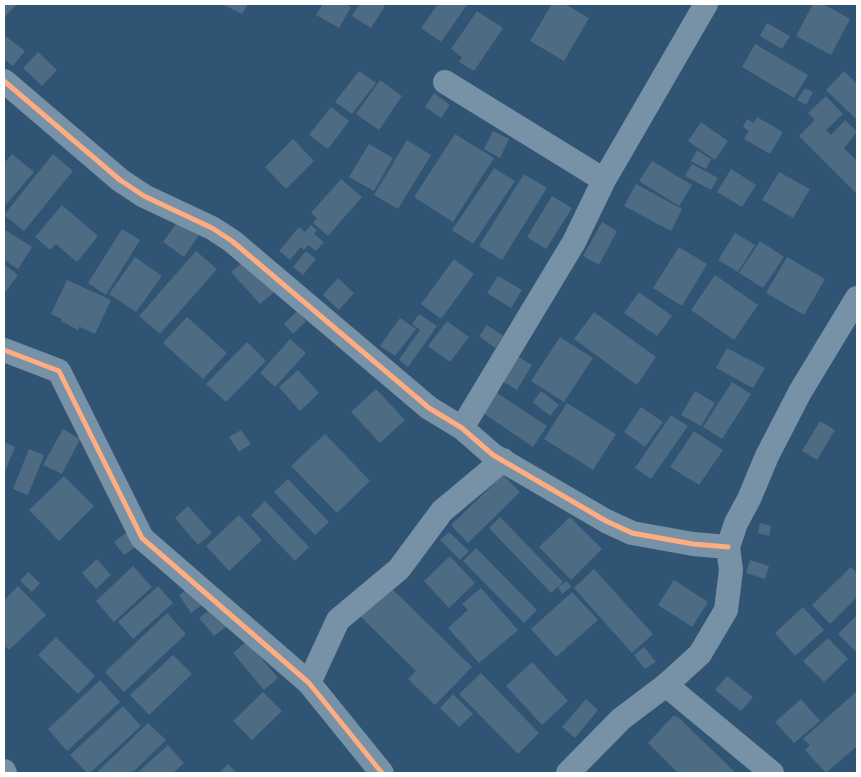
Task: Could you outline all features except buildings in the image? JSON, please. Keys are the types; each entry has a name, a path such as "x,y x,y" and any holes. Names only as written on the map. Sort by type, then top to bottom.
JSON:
{"street":[{"path":"462,428 574,242 604,180 706,4"},
{"path":"4,81 120,180 144,196 212,228 232,241 429,408 462,428 494,455 632,533 693,544 728,547"},
{"path":"445,82 604,180"},
{"path":"568,773 621,719 666,685 700,654 726,610 730,570 728,547 736,523 749,499 766,456 800,392 857,298"},
{"path":"4,350 59,371 142,538 309,683 382,773"},
{"path":"309,683 338,620 399,569 442,511 503,460"},
{"path":"666,685 772,773"}],"cycle path":[{"path":"4,81 120,180 144,196 212,228 232,241 429,408 462,428 493,455 606,521 632,533 693,544 728,547"},
{"path":"4,350 59,371 142,538 309,683 382,773"}]}
